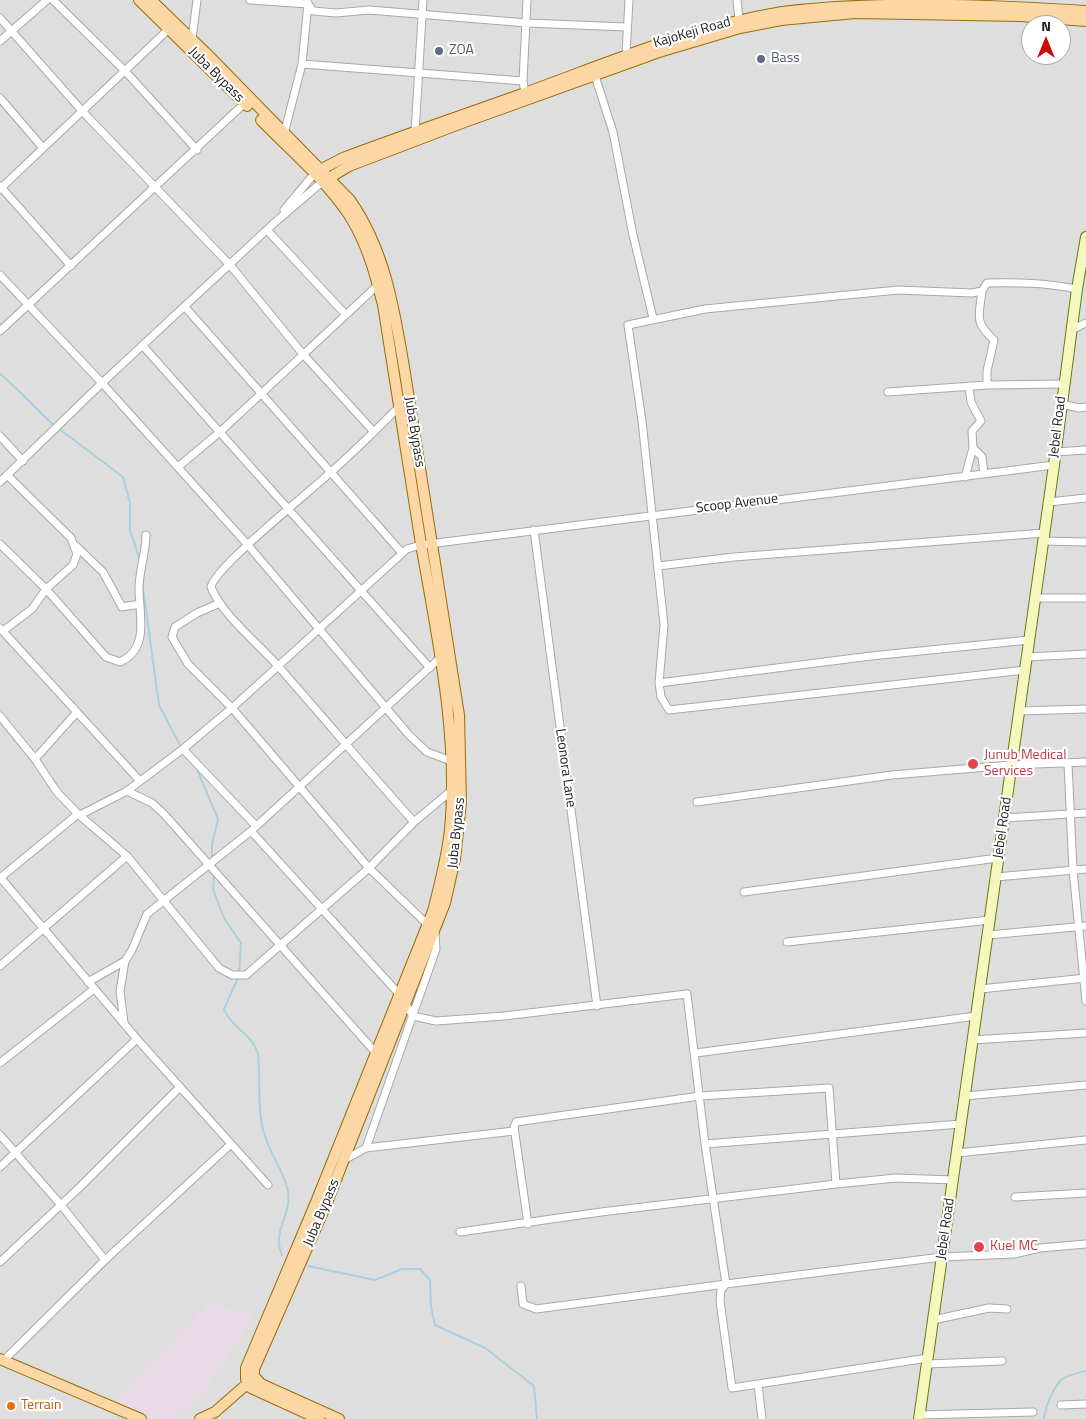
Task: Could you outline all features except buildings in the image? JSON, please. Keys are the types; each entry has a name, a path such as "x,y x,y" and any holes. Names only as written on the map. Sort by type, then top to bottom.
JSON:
{"main road":[{"name":"Juba Bypass","path":"139,0 192,39 247,101 284,134 317,171"},
{"name":"Juba Bypass","path":"151,0 172,26 317,171"},
{"name":"KajoKeji Road","path":"317,171 415,132 626,54 739,20 822,4 931,2 1086,11"},
{"name":"KajoKeji Road","path":"325,180 349,166 436,132 710,36 772,22 818,16 888,12 1086,21"},
{"path":"317,171 325,180"},
{"name":"Juba Bypass","path":"325,180 357,230 370,257 378,284 400,406 421,545 434,612 449,721 451,791 450,827 446,857 431,929"},
{"name":"Juba Bypass","path":"250,1369 343,1161 431,929 448,895 455,859 461,802 462,772 459,715 400,342 384,269 357,211 325,180"},
{"name":"Jebel Road","path":"919,1417 1020,711 1076,289 1085,254 1086,239"},
{"name":"Juba Bypass","path":"250,1369 376,1054 403,1000"},
{"path":"1,1360 141,1419"},
{"path":"200,1419 215,1412 247,1384 250,1369"},
{"path":"215,1412 250,1369"},
{"path":"250,1369 261,1384 339,1419"},
{"path":"247,1384 251,1388 320,1419"},
{"path":"229,1400 251,1394 274,1398"}],"street":[{"path":"0,41 47,0"},
{"path":"53,0 126,72 197,150"},
{"path":"192,39 197,0"},
{"path":"250,0 308,2"},
{"path":"415,132 423,0"},
{"path":"525,92 523,81 527,0"},
{"path":"626,54 629,0"},
{"path":"737,0 739,20"},
{"path":"308,2 313,11 368,10 527,23 627,27"},
{"path":"284,134 302,64 308,2"},
{"path":"0,18 83,112 230,265 302,353 374,432"},
{"path":"71,266 1,188 126,72 172,26"},
{"path":"302,64 523,81"},
{"path":"596,76 613,132 633,235 654,318"},
{"path":"0,98 43,148"},
{"path":"0,331 197,150 247,101"},
{"path":"270,227 317,171"},
{"path":"0,482 102,383 270,227 325,180"},
{"path":"270,227 345,314"},
{"path":"0,275 102,383 248,544 409,735 427,752 451,761"},
{"path":"987,385 986,372 994,340 982,329 978,320 982,291 987,283 1041,282 1076,289"},
{"path":"178,467 221,431 302,353 378,284"},
{"path":"982,291 952,294 898,290 705,310 654,318 628,325 653,515 664,625 659,683 661,697 669,710 1025,670"},
{"path":"185,307 332,471 402,553"},
{"path":"1071,330 1086,323"},
{"path":"143,346 221,431 430,668"},
{"path":"888,392 987,385 1063,384"},
{"path":"965,477 972,448 972,430 981,421 971,402 969,386"},
{"path":"1061,404 1079,408 1086,407"},
{"path":"400,406 332,471 248,544 212,583 214,594 220,603 278,665 346,746 414,822"},
{"path":"0,436 23,461"},
{"path":"972,448 982,457 984,474"},
{"path":"1055,452 1086,450"},
{"name":"Scoop Avenue","path":"0,877 79,814 127,791 183,748 232,708 407,549 432,543 1054,465"},
{"path":"7,475 103,572 122,607 140,604"},
{"path":"1049,502 1086,498"},
{"name":"Leonora Lane","path":"534,530 597,1006"},
{"path":"0,544 46,589 106,657 120,662 124,660 139,642 142,633 139,588 146,551 146,535"},
{"path":"658,566 734,557 1044,537 1086,542"},
{"path":"76,546 77,554 73,564 46,589 32,609 1,629 140,781"},
{"path":"1035,598 1086,598"},
{"path":"220,603 189,617 175,627 172,636 188,664 232,708 369,868 431,929 436,948 366,1148"},
{"path":"659,683 880,654 1029,640"},
{"path":"1027,657 1086,654"},
{"path":"124,1024 120,991 125,961 132,950 143,920 165,900 254,829 387,709 440,658"},
{"path":"1020,711 1086,709"},
{"path":"35,759 77,712"},
{"path":"0,716 35,759 57,792 127,856 219,968 232,975 246,975 278,945 369,868 414,822 451,791"},
{"path":"183,748 403,1000 413,1016 436,1021 597,1006 687,994 696,1053 705,1144 726,1284 721,1290 720,1301 732,1388 927,1361 1002,1361"},
{"path":"697,802 892,775 1011,765 1086,762"},
{"path":"1068,764 1072,814 1073,870 1082,926 1086,1001"},
{"path":"127,791 152,803 376,1054"},
{"path":"1004,818 1086,813"},
{"path":"0,966 127,856"},
{"path":"744,892 998,858"},
{"path":"996,877 1086,869"},
{"path":"0,877 137,1039 268,1185"},
{"path":"787,942 990,920"},
{"path":"988,935 1082,926"},
{"path":"88,982 125,961"},
{"path":"980,989 1085,978"},
{"path":"0,1063 94,988"},
{"path":"696,1053 976,1016"},
{"path":"972,1040 1086,1033"},
{"path":"0,1167 137,1039"},
{"path":"965,1096 1086,1085"},
{"path":"0,1262 61,1205 180,1087"},
{"path":"528,1224 514,1131 516,1122 700,1096 829,1088 836,1184"},
{"path":"705,1144 961,1124"},
{"path":"343,1161 366,1148 514,1131"},
{"path":"0,1135 61,1205 104,1260"},
{"path":"957,1153 1086,1140"},
{"path":"1,1360 104,1260 231,1144"},
{"path":"460,1232 528,1224 601,1212 836,1184 896,1178 953,1180"},
{"path":"1015,1198 1086,1193"},
{"path":"521,1286 524,1304 536,1309 942,1257 1014,1254 1040,1248 1086,1244"},
{"path":"933,1320 989,1308 1007,1309"},
{"path":"758,1384 762,1419"},
{"path":"1061,1405 1086,1404"},
{"path":"919,1417 1033,1412"}],"shaded area":[{"path":"0,0 1086,0 1086,1419 0,1419"},
{"path":"208,1303 252,1314 251,1319 253,1320 221,1365 216,1376 194,1402 172,1419 159,1419 115,1404"}],"waterway":[{"path":"0,374 54,425"},
{"path":"58,428 123,477 130,503 130,530 140,561"},
{"path":"142,581 159,705 181,747"},
{"path":"196,767 218,819 212,844 212,859"},
{"path":"214,874 213,889 224,918 241,943 239,974"},
{"path":"238,978 224,1009 227,1016 252,1041 258,1054 260,1108 263,1129 288,1192 287,1208 279,1239 282,1255"},
{"path":"308,1266 375,1280 402,1269 420,1269 430,1280 431,1307 435,1325 485,1348 534,1386 537,1419"},
{"path":"1044,1419 1049,1399 1060,1381 1086,1371"}],"place":[{"name":"ZOA","path":"439,51"},
{"name":"Bass","path":"761,59"},
{"name":"Junub Medical Services","path":"973,764"},
{"name":"Kuel MC","path":"979,1247"},
{"name":"Terrain","path":"11,1406"}]}
